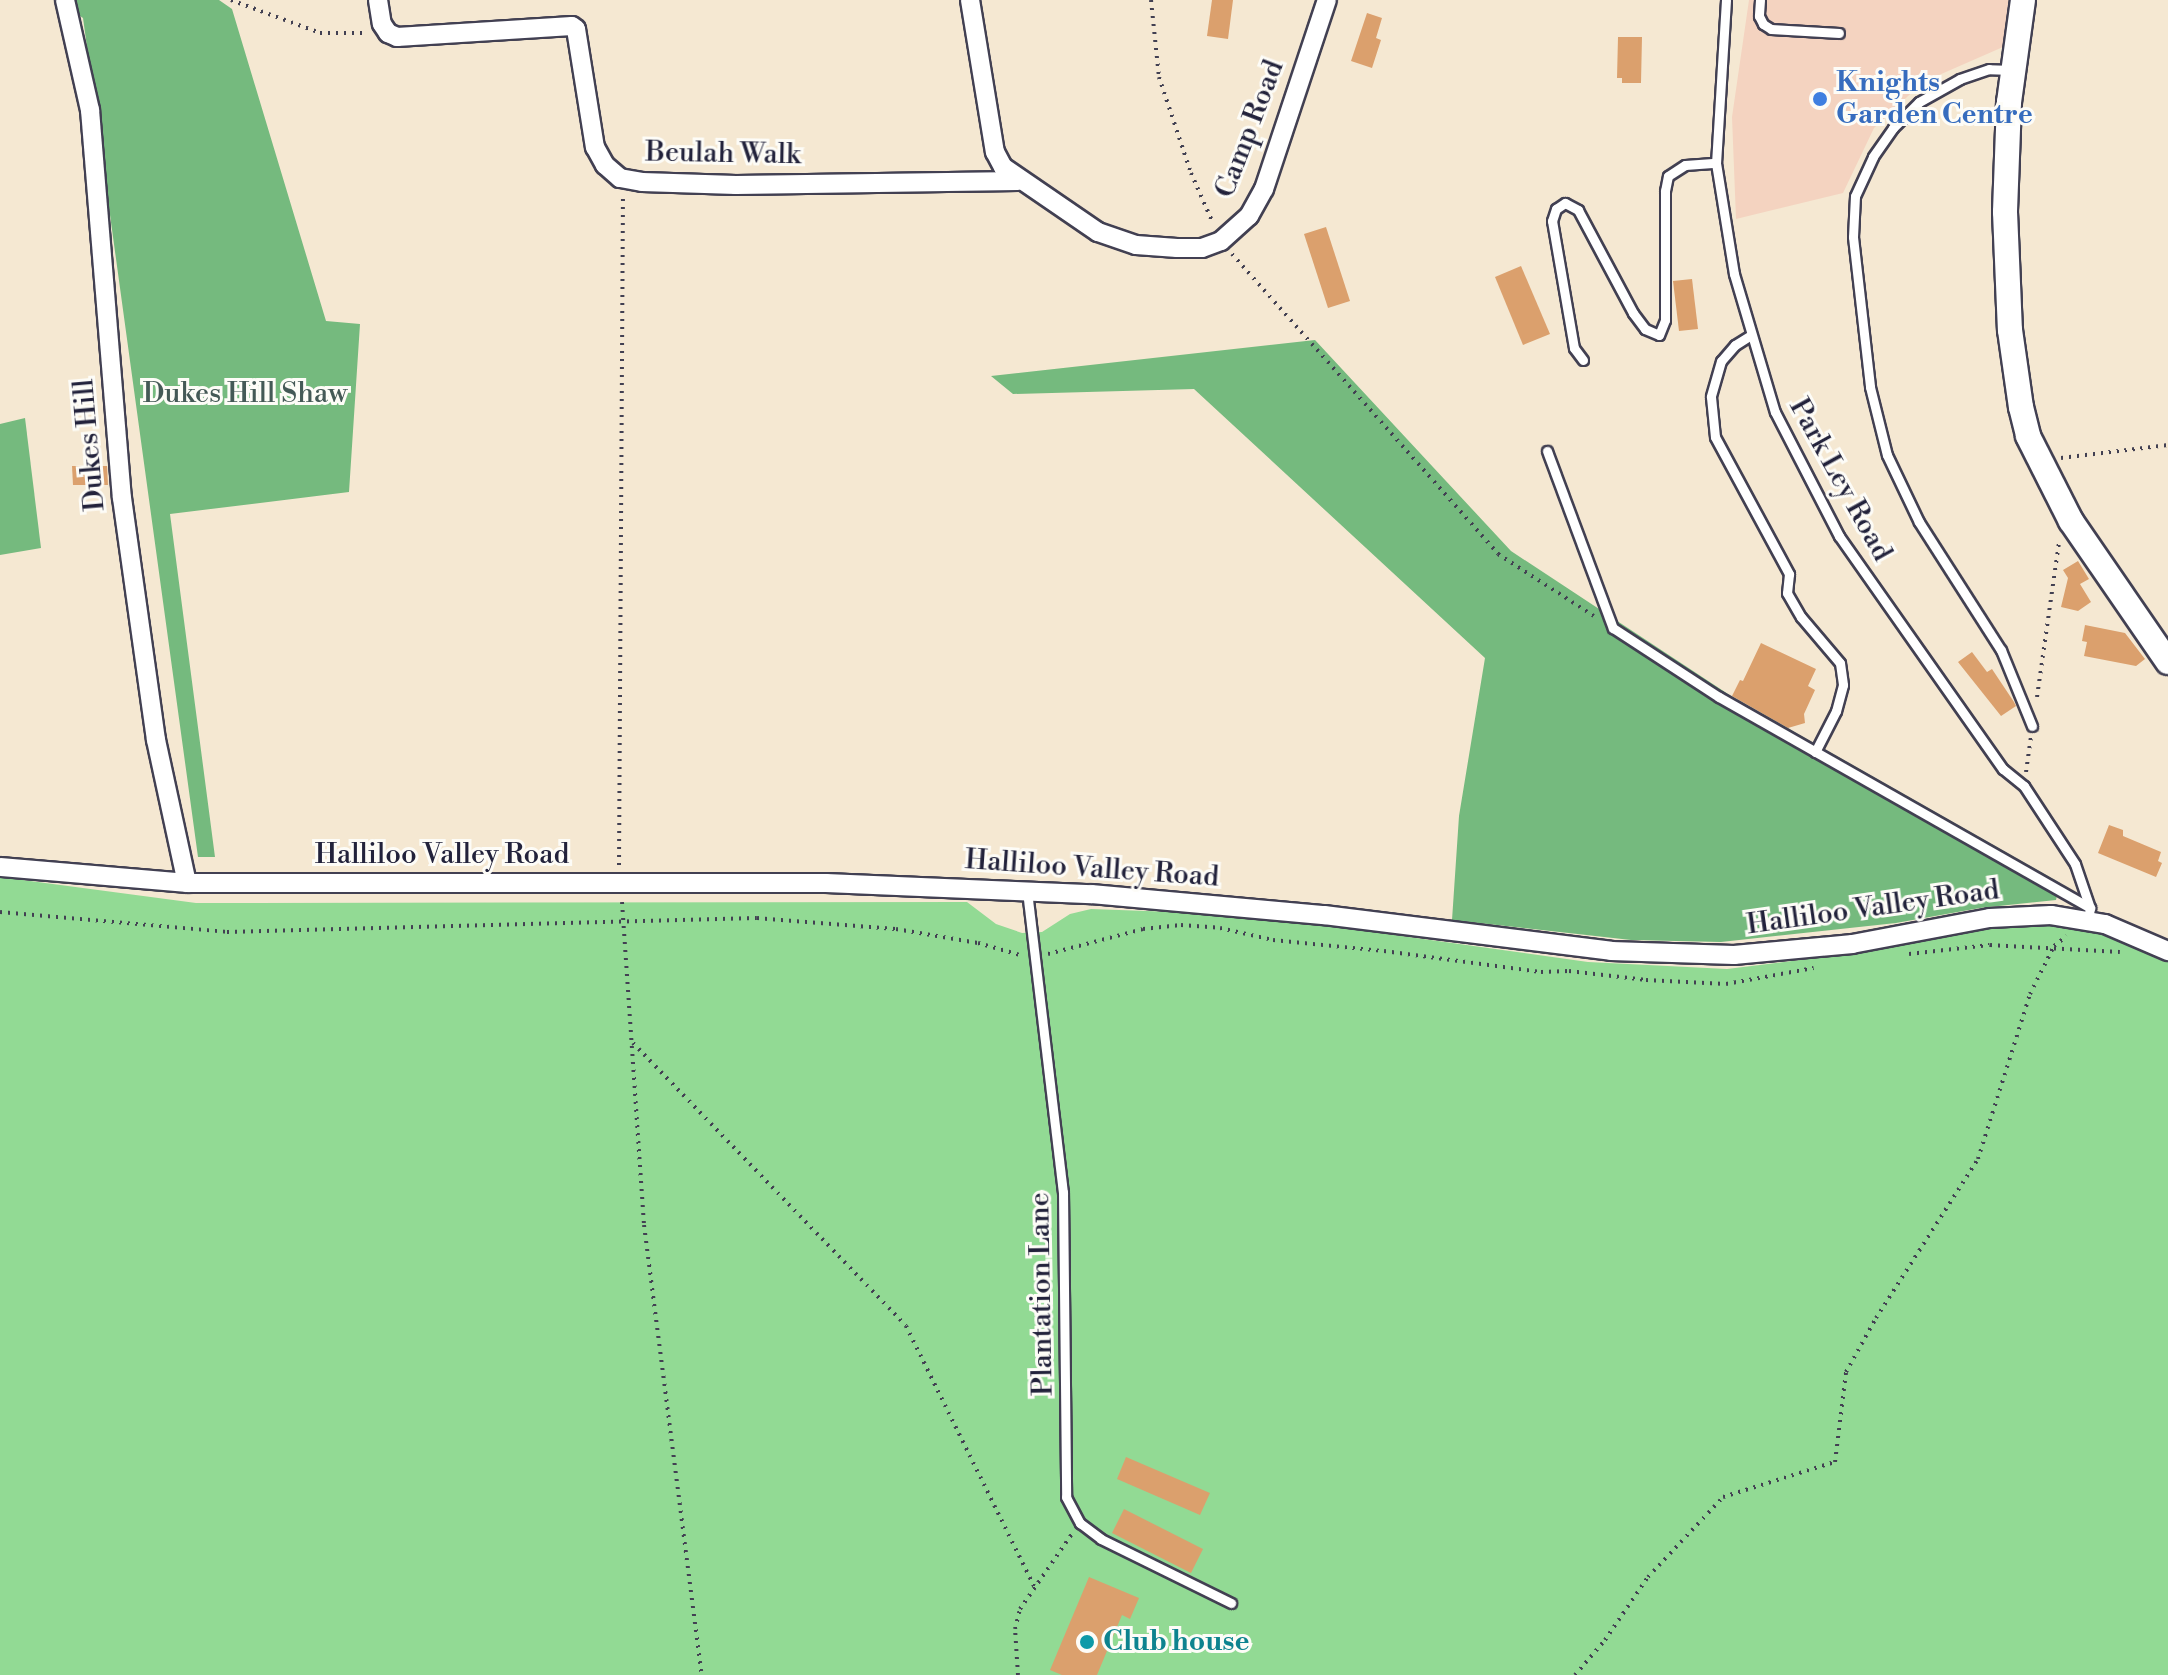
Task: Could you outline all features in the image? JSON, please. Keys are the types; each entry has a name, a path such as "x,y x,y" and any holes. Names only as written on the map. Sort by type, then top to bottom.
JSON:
{"street":[{"name":"Dukes Hill","path":"65,0 90,110 122,498 156,740 187,883"},
{"path":"378,0 382,24 388,33"},
{"path":"970,0 995,152 1003,167 1018,181 1116,240 1177,248 1202,248 1221,241"},
{"name":"Camp Road","path":"1221,241 1249,216 1264,189 1327,0"},
{"path":"2023,0 2013,70 2005,212 2008,302 2021,407 2039,460 2071,521 2168,662"},
{"name":"Beulah Walk","path":"388,33 397,37 576,29 595,147 605,165 620,178 642,182 736,185 1018,181"},
{"name":"Halliloo Valley Road","path":"0,867 187,883 826,883 1027,891 1324,915 1611,951 1734,955 1852,944 1990,918 2089,914 2168,951"}],"lane":[{"name":"Park Ley Road","path":"1726,0 1716,163 1734,274 1775,412 1839,536 2003,769 2024,786 2075,864 2089,914"},
{"path":"1760,0 1759,16 1763,24 1771,29 1839,33"},
{"path":"2013,70 1989,69 1960,79 1919,102 1893,128 1873,157 1855,196 1853,237 1870,387 1887,455 1919,522 2001,650 2032,726"},
{"path":"1583,360 1574,348 1552,221 1556,209 1565,203 1578,210 1633,313 1645,329 1659,335 1665,320 1665,191 1668,176 1685,165 1716,163"},
{"path":"1751,335 1735,345 1721,361 1711,397 1715,437 1789,574 1787,593 1801,617 1840,663 1843,685 1840,698 1815,752"},
{"path":"1547,451 1613,628 1719,697 2089,914"},
{"name":"Plantation Lane","path":"1027,891 1063,1192 1066,1497 1080,1523"},
{"path":"1080,1523 1101,1539 1231,1603"}],"path":[{"path":"231,0 320,33 388,33"},
{"path":"1151,0 1159,77 1191,173 1221,241 1498,554 1613,628"},
{"path":"620,178 623,205 619,883 625,922 644,1225 702,1675"},
{"path":"2039,460 2168,445"},
{"path":"2024,786 2060,536"},
{"path":"0,912 227,932 757,918 896,929 978,943 1033,959"},
{"path":"1575,1675 1605,1640 1648,1577 1723,1497 1835,1462 1846,1372 1876,1318 1978,1159 2030,994 2054,946 2135,956"},
{"path":"633,1043 906,1326 1035,1588"},
{"path":"1018,1675 1015,1629 1020,1609 1080,1523"}],"shaded area":[{"name":"Knights Garden Centre","path":"1749,0 2010,0 2003,47 1923,82 1874,128 1843,193 1736,219 1732,117"}],"green space":[{"name":"Dukes Hill Shaw","path":"56,0 219,0 232,9 326,321 360,324 349,492 170,514 215,857 198,857 83,18"},
{"path":"1315,340 1511,551 1731,696 2060,883 2056,900 1980,908 1896,923 1721,942 1631,940 1452,920 1459,816 1485,658 1194,389 1013,394 991,376"},
{"path":"25,418 41,548 0,555 0,424"},
{"path":"0,877 196,903 967,902 996,924 1022,933 1042,932 1070,914 1091,909 1174,912 1315,924 1588,962 1727,969 1847,954 1986,927 2033,923 2072,926 2119,938 2168,961 2168,1675 0,1675"}],"building":[{"path":"1212,0 1233,0 1228,39 1207,36"},
{"path":"1367,13 1382,18 1376,38 1381,40 1372,68 1351,61"},
{"path":"1618,37 1642,37 1641,83 1622,83 1622,78 1617,78"},
{"path":"1326,227 1350,301 1328,308 1304,234"},
{"path":"1521,266 1550,334 1523,345 1495,277"},
{"path":"1692,279 1698,329 1679,331 1673,281"},
{"path":"72,466 107,466 108,485 73,485"},
{"path":"2078,561 2089,579 2080,584 2091,602 2078,611 2061,607 2068,578 2063,570"},
{"path":"2085,625 2125,633 2145,659 2136,666 2084,656 2087,642 2082,641"},
{"path":"1761,643 1816,669 1808,686 1815,690 1804,714 1805,723 1788,728 1732,696 1740,680 1743,681"},
{"path":"1972,652 1987,672 1992,669 2016,706 2001,716 1958,662"},
{"path":"2109,825 2123,830 2123,836 2161,852 2158,861 2162,863 2156,877 2098,853"},
{"path":"1126,1457 1210,1493 1200,1515 1117,1479"},
{"path":"1124,1509 1203,1549 1191,1573 1112,1533"},
{"name":"Club house","path":"1089,1577 1139,1598 1130,1619 1122,1615 1097,1675 1062,1675 1050,1670"}],"place":[{"name":"Knights Garden Centre","path":"1820,99"},
{"name":"Club house","path":"1087,1642"}]}
